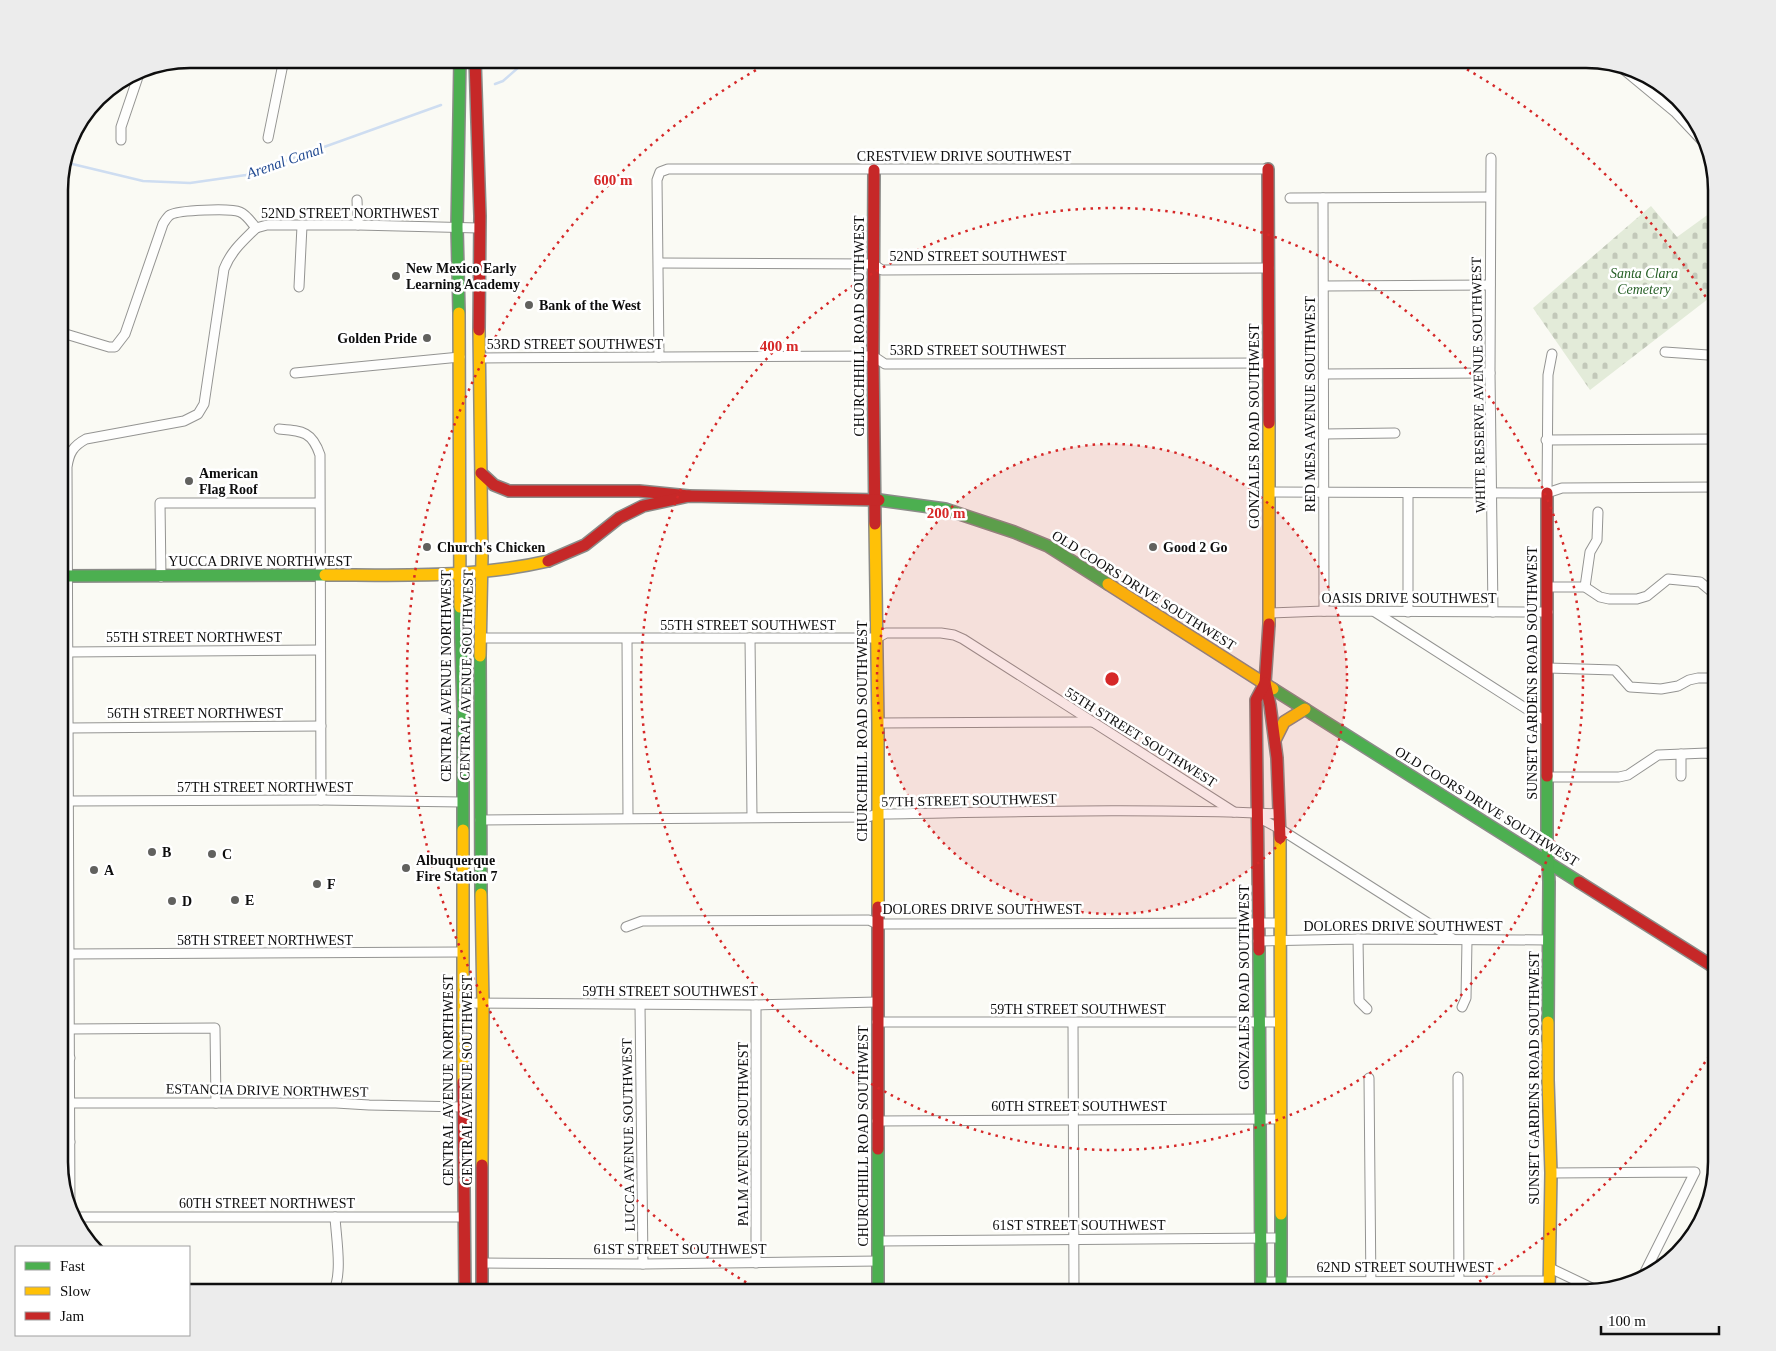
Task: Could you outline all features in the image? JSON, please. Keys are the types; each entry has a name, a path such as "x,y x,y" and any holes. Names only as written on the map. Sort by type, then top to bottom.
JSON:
{"main road":[{"name":"CENTRAL AVENUE NORTHWEST","path":"460,68 457,227 460,358 460,638 463,712 462,952 465,1284"},
{"name":"CENTRAL AVENUE SOUTHWEST","path":"475,68 480,228 479,358 482,571 480,638 483,1004 482,1284"},
{"name":"GONZALES ROAD SOUTHWEST","path":"1268,169 1270,613 1264,683 1270,705 1275,740 1280,829 1281,1284"},
{"name":"CHURCHHILL ROAD SOUTHWEST","path":"874,170 873,356 878,723 878,1284"},
{"path":"481,474 494,485 509,491 639,491 689,496"},
{"name":"SUNSET GARDENS ROAD SOUTHWEST","path":"1547,493 1548,1080 1551,1173 1549,1284"},
{"name":"OLD COORS DRIVE SOUTHWEST","path":"460,574 521,567 550,560 585,545 619,518 643,506 689,496 876,500 945,510 1014,532 1048,546 1708,963"},
{"name":"YUCCA DRIVE NORTHWEST","path":"68,576 460,574"},
{"name":"GONZALES ROAD SOUTHWEST","path":"1261,1284 1256,700 1264,683"},
{"path":"1275,740 1284,722 1305,710"}],"street":[{"path":"268,138 282,68"},
{"path":"1632,76 1675,112 1695,133"},
{"path":"121,140 121,128 137,80"},
{"name":"WHITE RESERVE AVENUE SOUTHWEST","path":"1490,158 1493,612"},
{"name":"CRESTVIEW DRIVE SOUTHWEST","path":"659,263 657,180 660,172 668,169 1268,169"},
{"path":"1290,198 1490,196"},
{"name":"RED MESA AVENUE SOUTHWEST","path":"1323,198 1324,611"},
{"path":"357,200 358,225"},
{"name":"52ND STREET NORTHWEST","path":"68,335 109,347 115,347 126,334 163,224 169,216 178,212 238,211 246,216 256,228 267,226 358,225 480,228"},
{"path":"299,287 302,226"},
{"path":"68,463 72,449 86,439 184,421 198,414 204,404 224,269 229,257 238,245 256,228"},
{"path":"659,263 659,358"},
{"name":"52ND STREET SOUTHWEST","path":"659,263 873,264 882,270 1269,268"},
{"path":"1324,286 1490,285"},
{"path":"1665,352 1708,355"},
{"name":"SUNSET GARDENS ROAD SOUTHWEST","path":"1547,493 1548,375 1552,354"},
{"name":"53RD STREET SOUTHWEST","path":"479,358 873,356 885,364 1269,363"},
{"path":"295,373 460,358"},
{"path":"1324,374 1490,373"},
{"path":"279,429 302,432 316,443 320,455 321,800"},
{"path":"1324,434 1395,433"},
{"path":"1546,440 1708,438"},
{"path":"1269,492 1547,493 1562,488 1708,487"},
{"path":"1408,492 1408,612"},
{"path":"161,577 160,503 319,503"},
{"path":"1585,587 1590,552 1598,540 1598,512"},
{"path":"1548,587 1585,587 1609,599 1636,599 1647,596 1668,579 1700,582 1708,589"},
{"name":"OASIS DRIVE SOUTHWEST","path":"1270,613 1324,611 1548,612"},
{"path":"1374,612 1547,722"},
{"name":"55TH STREET SOUTHWEST","path":"480,638 877,638 886,633 941,633 954,635 1234,812"},
{"path":"750,638 752,817"},
{"path":"627,639 628,818"},
{"name":"55TH STREET NORTHWEST","path":"68,658 320,650"},
{"path":"1548,668 1615,670 1630,688 1661,689 1678,686 1689,680 1708,678"},
{"path":"878,723 1092,722"},
{"name":"56TH STREET NORTHWEST","path":"68,728 321,726"},
{"path":"1681,754 1681,776"},
{"path":"1547,777 1619,777 1628,774 1658,755 1708,754"},
{"name":"57TH STREET NORTHWEST","path":"68,802 321,800 462,802"},
{"name":"57TH STREET SOUTHWEST","path":"480,820 868,817 877,814 1234,812 1258,815 1279,814"},
{"path":"1258,815 1453,940"},
{"name":"DOLORES DRIVE SOUTHWEST","path":"626,928 642,921 869,920 877,924 1280,923"},
{"path":"1358,939 1359,1001 1366,1009"},
{"name":"DOLORES DRIVE SOUTHWEST","path":"1258,941 1358,939 1548,940"},
{"path":"1462,1008 1466,998 1467,940"},
{"name":"58TH STREET NORTHWEST","path":"68,954 462,952"},
{"name":"59TH STREET SOUTHWEST","path":"463,1003 756,1005 877,1002"},
{"name":"LUCCA AVENUE SOUTHWEST","path":"640,1005 643,1264"},
{"name":"PALM AVENUE SOUTHWEST","path":"756,1005 756,1263"},
{"path":"68,1018 70,1058 70,1183"},
{"name":"59TH STREET SOUTHWEST","path":"877,1022 1280,1022"},
{"path":"1073,1023 1074,1284"},
{"path":"69,1029 215,1028 216,1103"},
{"path":"1458,1077 1459,1281"},
{"path":"1369,1078 1371,1284"},
{"name":"ESTANCIA DRIVE NORTHWEST","path":"70,1103 336,1103 463,1107"},
{"name":"60TH STREET SOUTHWEST","path":"877,1121 1280,1119"},
{"path":"1551,1173 1695,1172 1648,1267"},
{"path":"335,1216 338,1272 336,1284"},
{"name":"60TH STREET NORTHWEST","path":"81,1217 464,1217"},
{"name":"61ST STREET SOUTHWEST","path":"878,1240 1280,1238"},
{"name":"61ST STREET SOUTHWEST","path":"482,1264 878,1262"},
{"path":"1550,1268 1583,1284"},
{"name":"62ND STREET SOUTHWEST","path":"1320,1284 1371,1280 1513,1284"}],"green space":[{"name":"Santa Clara Cemetery","path":"1651,206 1677,237 1708,215 1708,299 1590,390 1533,308"}],"waterway":[{"path":"495,84 503,81 518,68"},
{"name":"Arenal Canal","path":"71,164 143,181 190,183 246,175 441,105"}],"traffic: fast":[{"path":"459,313 457,227 460,68"},
{"path":"879,500 945,509 1014,532 1048,546 1108,584"},
{"path":"68,576 325,575"},
{"path":"460,607 463,711 463,830"},
{"path":"480,656 481,894"},
{"path":"1273,689 1579,882"},
{"path":"1547,776 1549,882 1548,1022"},
{"path":"1259,950 1261,1284"},
{"path":"878,1149 878,1284"},
{"path":"1281,1214 1281,1284"}],"traffic: slow":[{"path":"459,313 460,607"},
{"path":"479,330 482,556 480,656"},
{"path":"1269,423 1269,624"},
{"path":"875,524 878,907"},
{"path":"325,575 465,573 548,561"},
{"path":"1108,584 1273,689"},
{"path":"1275,740 1284,722 1305,709"},
{"path":"463,830 463,1082"},
{"path":"1280,838 1281,1214"},
{"path":"481,894 483,1004 482,1165"},
{"path":"1548,1022 1551,1173 1549,1284"}],"traffic: jam":[{"path":"475,68 480,216 479,330"},
{"path":"1268,169 1269,423"},
{"path":"874,170 873,356 875,524"},
{"path":"481,473 494,485 509,491 639,491 689,496"},
{"path":"1547,493 1547,776"},
{"path":"548,561 585,545 619,518 643,506 689,496 879,500"},
{"path":"1269,624 1265,683 1277,758 1280,838"},
{"path":"1259,950 1256,700 1265,683"},
{"path":"1579,882 1708,963"},
{"path":"878,907 878,1149"},
{"path":"463,1082 465,1284"},
{"path":"482,1165 482,1284"}],"place":[{"name":"New Mexico Early Learning Academy","path":"396,276"},
{"name":"Bank of the West","path":"529,305"},
{"name":"Golden Pride","path":"427,338"},
{"name":"American Flag Roof","path":"189,481"},
{"name":"Church's Chicken","path":"427,547"},
{"name":"Good 2 Go","path":"1153,547"},
{"name":"B","path":"152,852"},
{"name":"C","path":"212,854"},
{"name":"Albuquerque Fire Station 7","path":"406,868"},
{"name":"A","path":"94,870"},
{"name":"F","path":"317,884"},
{"name":"E","path":"235,900"},
{"name":"D","path":"172,901"}]}
